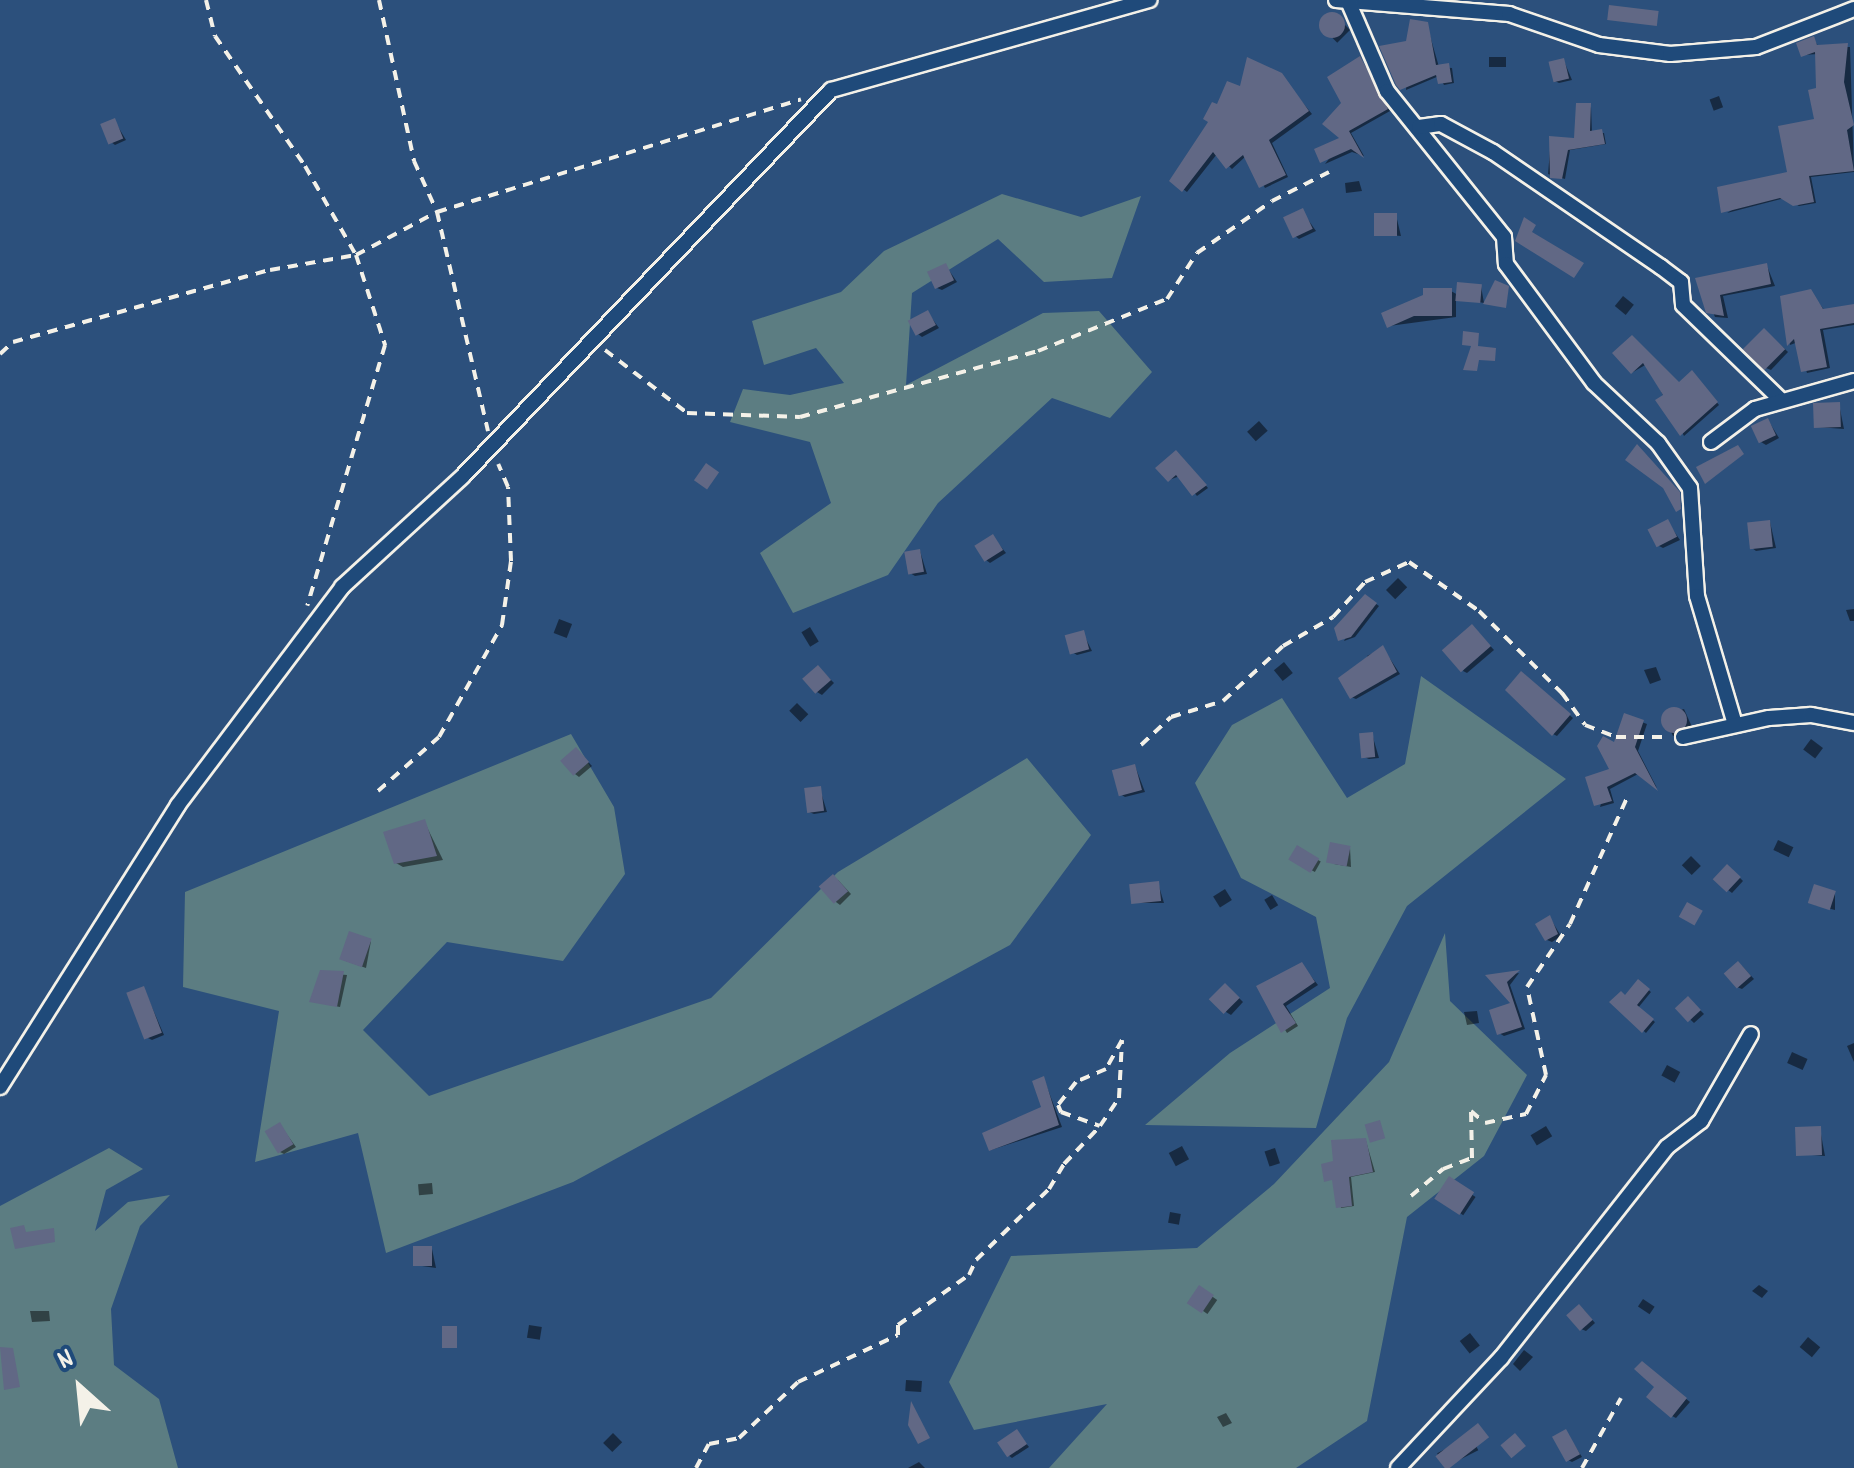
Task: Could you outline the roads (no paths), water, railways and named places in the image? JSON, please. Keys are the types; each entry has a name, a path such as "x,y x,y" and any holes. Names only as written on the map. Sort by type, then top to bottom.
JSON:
{"street":[{"path":"0,1087 178,805 342,588 491,446 589,338 830,90 1150,0"},
{"path":"1336,0 1500,7 1599,45 1670,54 1756,47 1854,9"},
{"path":"1348,1 1387,91 1504,237 1506,264 1594,383 1658,443 1690,488 1698,596 1734,724"},
{"path":"1419,128 1441,124 1493,152 1681,282 1683,305 1780,398"},
{"path":"1710,442 1780,398 1854,380"},
{"path":"1683,737 1734,724 1811,715 1854,724"},
{"path":"1398,1468 1501,1358 1668,1147 1701,1120 1751,1034"}]}
